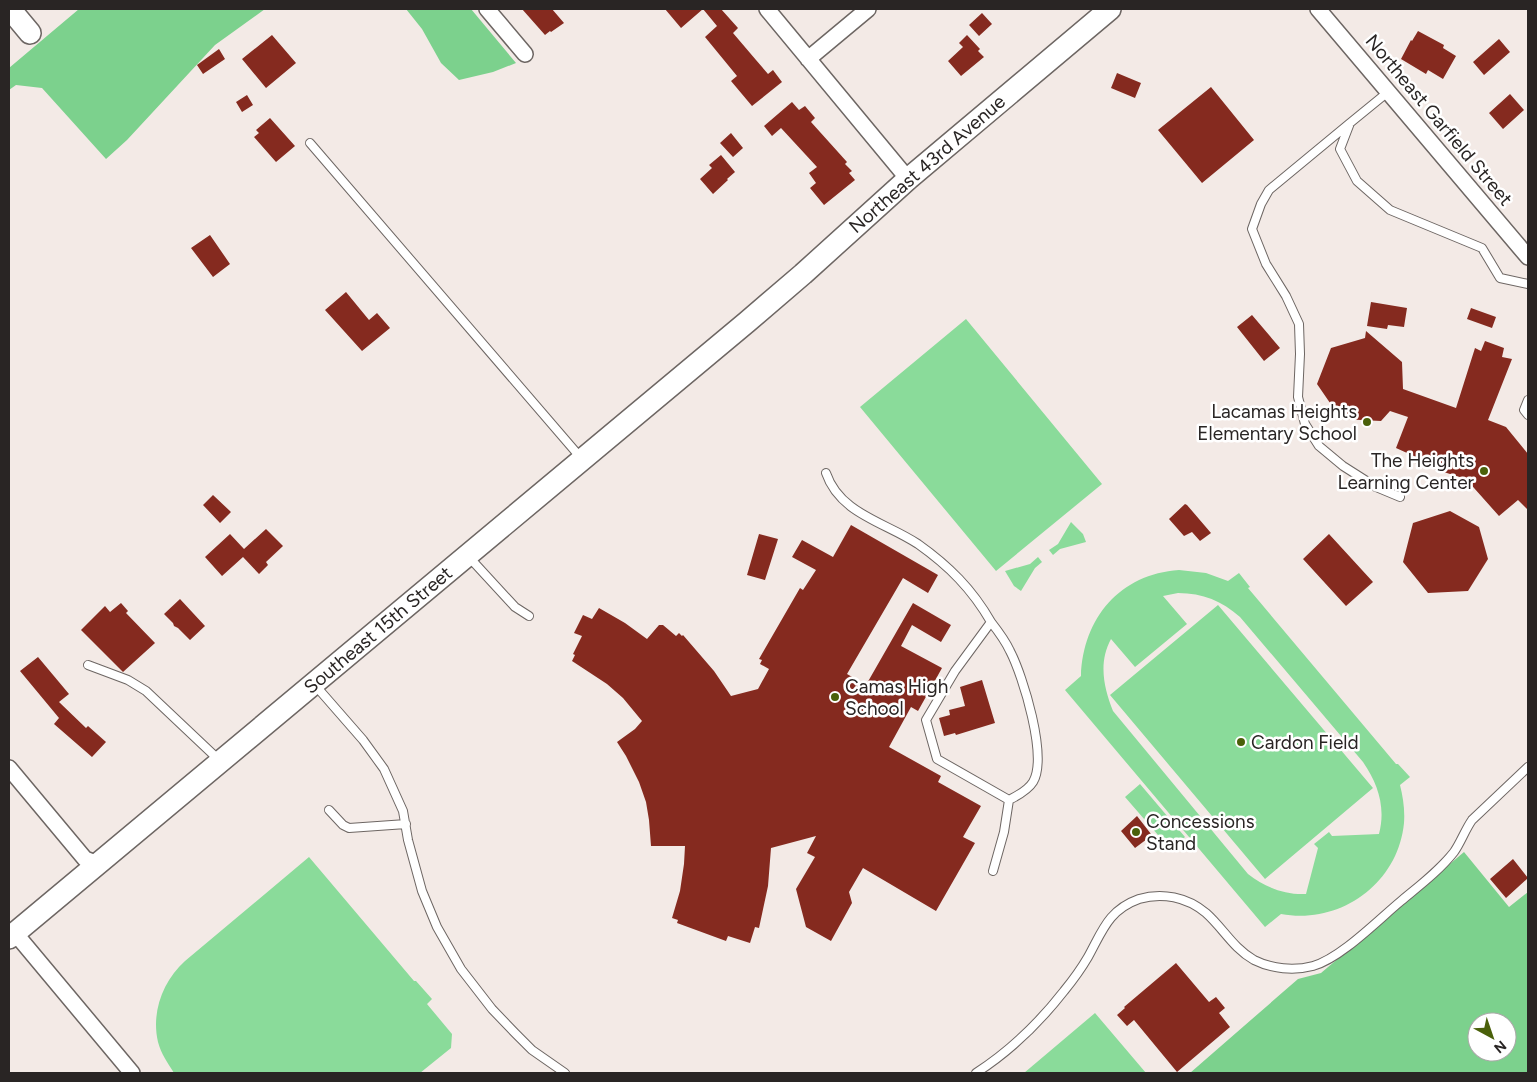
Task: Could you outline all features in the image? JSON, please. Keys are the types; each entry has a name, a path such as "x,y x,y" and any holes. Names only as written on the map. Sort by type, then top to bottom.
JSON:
{"street":[{"path":"10,9 30,33"},
{"path":"487,9 525,54"},
{"path":"767,9 908,178"},
{"path":"808,58 868,9"},
{"name":"Northeast 43rd Avenue","path":"747,322 803,274 908,178 1110,9"},
{"name":"Northeast Garfield Street","path":"1318,9 1528,257"},
{"name":"Southeast 15th Street","path":"12,935 747,322"},
{"path":"9,768 85,859 98,864"},
{"path":"12,935 132,1073"}],"lane":[{"path":"1388,92 1269,190 1261,204 1252,229 1266,264 1286,296 1299,324 1298,397 1306,424 1319,446 1343,466 1376,487 1400,497"},
{"path":"1350,123 1340,149 1357,181 1390,210 1482,248 1500,278 1528,284"},
{"path":"310,143 583,460"},
{"path":"1528,400 1524,410 1528,415"},
{"path":"826,473 830,484 852,508 916,543 951,571 980,602 1010,651 1027,695 1037,751 1037,772 1033,783 1026,790 1009,800"},
{"path":"468,555 514,607 529,616"},
{"path":"991,622 955,671 926,720 937,759 1009,800"},
{"path":"88,665 128,680 146,691 221,761"},
{"path":"314,684 363,740 384,769 400,804 412,857 425,900 462,969 492,1009 515,1034 532,1050 565,1073"},
{"path":"976,1073 1013,1046 1047,1012 1077,974 1109,919 1123,907 1136,900 1148,897 1164,896 1179,898 1206,913 1232,943 1246,955 1277,968 1314,966 1345,948 1443,864 1458,846 1467,826 1472,820 1528,767"},
{"path":"993,871 1004,832 1009,800"},
{"path":"329,810 343,826 349,828 406,824"}],"green space":[{"path":"79,9 265,9 215,45 127,140 106,159 42,88 16,85 9,90 9,68"},
{"path":"406,9 471,9 516,63 493,72 459,80 441,63 422,29"},
{"path":"966,319 1102,484 996,571 860,407"},
{"path":"1071,522 1083,534 1086,542 1060,549 1053,555 1049,550 1058,544"},
{"path":"1038,557 1042,562 1035,568 1021,591 1014,586 1005,571 1030,564"},
{"path":"1179,570 1206,573 1228,581 1239,573 1250,587 1248,588 1396,764 1410,777 1400,785 1404,804 1404,823 1399,845 1391,864 1378,882 1362,896 1344,906 1324,913 1303,916 1281,914 1265,927 1065,690 1081,676 1083,655 1097,618 1123,590 1139,580 1158,573","holes":["1187,593 1204,596 1219,602 1240,617 1363,762 1373,779 1379,796 1382,814 1379,834 1332,836 1329,832 1314,844 1318,848 1306,894 1290,893 1275,889 1261,883 1248,874 1113,711 1104,675 1105,657 1111,639 1135,667 1187,624 1163,596"]},
{"name":"Cardon Field","path":"1218,605 1373,788 1265,879 1110,695"},
{"path":"1140,784 1185,837 1171,850 1125,797"},
{"path":"1464,852 1509,907 1528,892 1528,1073 1190,1073 1298,979 1321,973"},
{"path":"309,857 414,981 432,999 427,1004 452,1034 451,1048 420,1073 174,1073 161,1050 156,1031 158,1008 165,988 171,978 185,961"},
{"path":"1095,1013 1146,1073 1024,1073"}],"building":[{"path":"522,9 552,9 564,23 545,35"},
{"path":"665,9 703,9 681,28"},
{"path":"703,9 721,9 738,28 733,33 768,74 773,70 782,82 752,106 731,81 737,76 705,37 717,26"},
{"path":"982,13 992,24 979,36 969,25"},
{"path":"1418,31 1444,45 1443,48 1456,56 1443,79 1428,70 1426,74 1401,59"},
{"path":"272,35 296,63 266,88 242,59"},
{"path":"967,35 980,49 978,51 984,57 961,76 948,61 963,47 959,43"},
{"path":"1499,39 1510,52 1484,75 1473,62"},
{"path":"219,49 225,59 203,74 197,65"},
{"path":"1117,73 1141,83 1135,98 1111,88"},
{"path":"1211,87 1254,140 1202,183 1158,130"},
{"path":"1510,94 1524,110 1503,129 1489,113"},
{"path":"247,95 253,105 242,112 236,102"},
{"path":"792,102 799,110 805,106 815,118 811,122 847,162 845,164 852,171 849,173 855,180 824,205 810,188 816,183 809,173 817,167 781,128 772,136 764,126"},
{"path":"270,118 295,146 276,162 254,137 259,133 256,130"},
{"path":"731,133 743,148 733,157 720,143"},
{"path":"721,155 735,172 713,194 700,179 712,168 709,165"},
{"path":"210,235 230,264 213,277 191,248"},
{"path":"346,292 369,320 377,313 390,328 362,351 325,310"},
{"path":"1371,302 1407,308 1404,327 1388,325 1387,329 1367,326"},
{"path":"1471,308 1496,317 1492,328 1467,319"},
{"path":"1252,315 1280,348 1264,361 1237,327"},
{"name":"The Heights Learning Center","path":"1366,331 1402,362 1403,389 1456,408 1475,348 1481,351 1485,341 1504,348 1502,357 1512,359 1488,420 1506,427 1528,454 1528,510 1518,500 1499,516 1466,479 1415,463 1416,457 1396,448 1408,417 1390,411 1381,421 1341,419 1317,384 1331,348 1365,338"},
{"path":"213,495 231,512 220,523 203,505"},
{"path":"1185,504 1211,533 1200,541 1192,532 1184,536 1169,519"},
{"path":"1450,511 1479,527 1488,559 1468,591 1428,593 1403,562 1413,523"},
{"name":"Camas High School","path":"851,525 938,575 928,593 903,578 847,674 866,685 913,603 951,625 941,642 912,625 901,646 942,668 918,711 911,707 889,747 941,776 938,782 981,806 963,837 975,843 936,911 863,868 849,892 852,903 831,941 806,927 796,889 815,857 807,853 816,836 771,848 768,886 759,928 755,927 750,943 728,936 726,941 677,923 678,920 672,918 680,891 685,846 651,846 646,802 639,782 617,742 635,729 642,721 623,698 607,684 572,661 575,655 573,654 582,636 574,633 583,615 592,619 599,608 625,623 647,639 659,625 663,625 676,636 679,633 683,635 714,671 731,696 758,689 769,669 760,664 762,660 759,659 800,588 803,590 816,570 792,557 802,540 833,557"},
{"path":"266,529 283,546 266,562 268,565 259,574 243,557 222,576 205,557 230,534 244,549"},
{"path":"759,534 778,539 765,580 747,575"},
{"path":"1329,534 1373,582 1346,606 1303,559"},
{"path":"180,599 205,626 190,640 164,614"},
{"path":"121,603 128,611 126,613 155,643 123,672 81,630 105,606 110,612"},
{"path":"38,657 69,694 59,702 86,728 88,726 106,742 92,757 54,724 59,718 20,671"},
{"path":"982,680 995,723 956,735 955,733 944,736 939,718 950,715 949,710 965,706 960,687"},
{"name":"Concessions Stand","path":"1137,816 1151,836 1135,848 1121,831"},
{"path":"1513,859 1528,878 1506,898 1490,879"},
{"path":"1176,963 1209,1002 1216,997 1225,1008 1219,1013 1230,1027 1177,1072 1134,1020 1127,1026 1117,1015"}],"place":[{"name":"Lacamas Heights Elementary School","path":"1367,422"},
{"name":"The Heights Learning Center","path":"1484,471"},
{"name":"Camas High School","path":"835,697"},
{"name":"Cardon Field","path":"1241,742"},
{"name":"Concessions Stand","path":"1136,832"}]}
